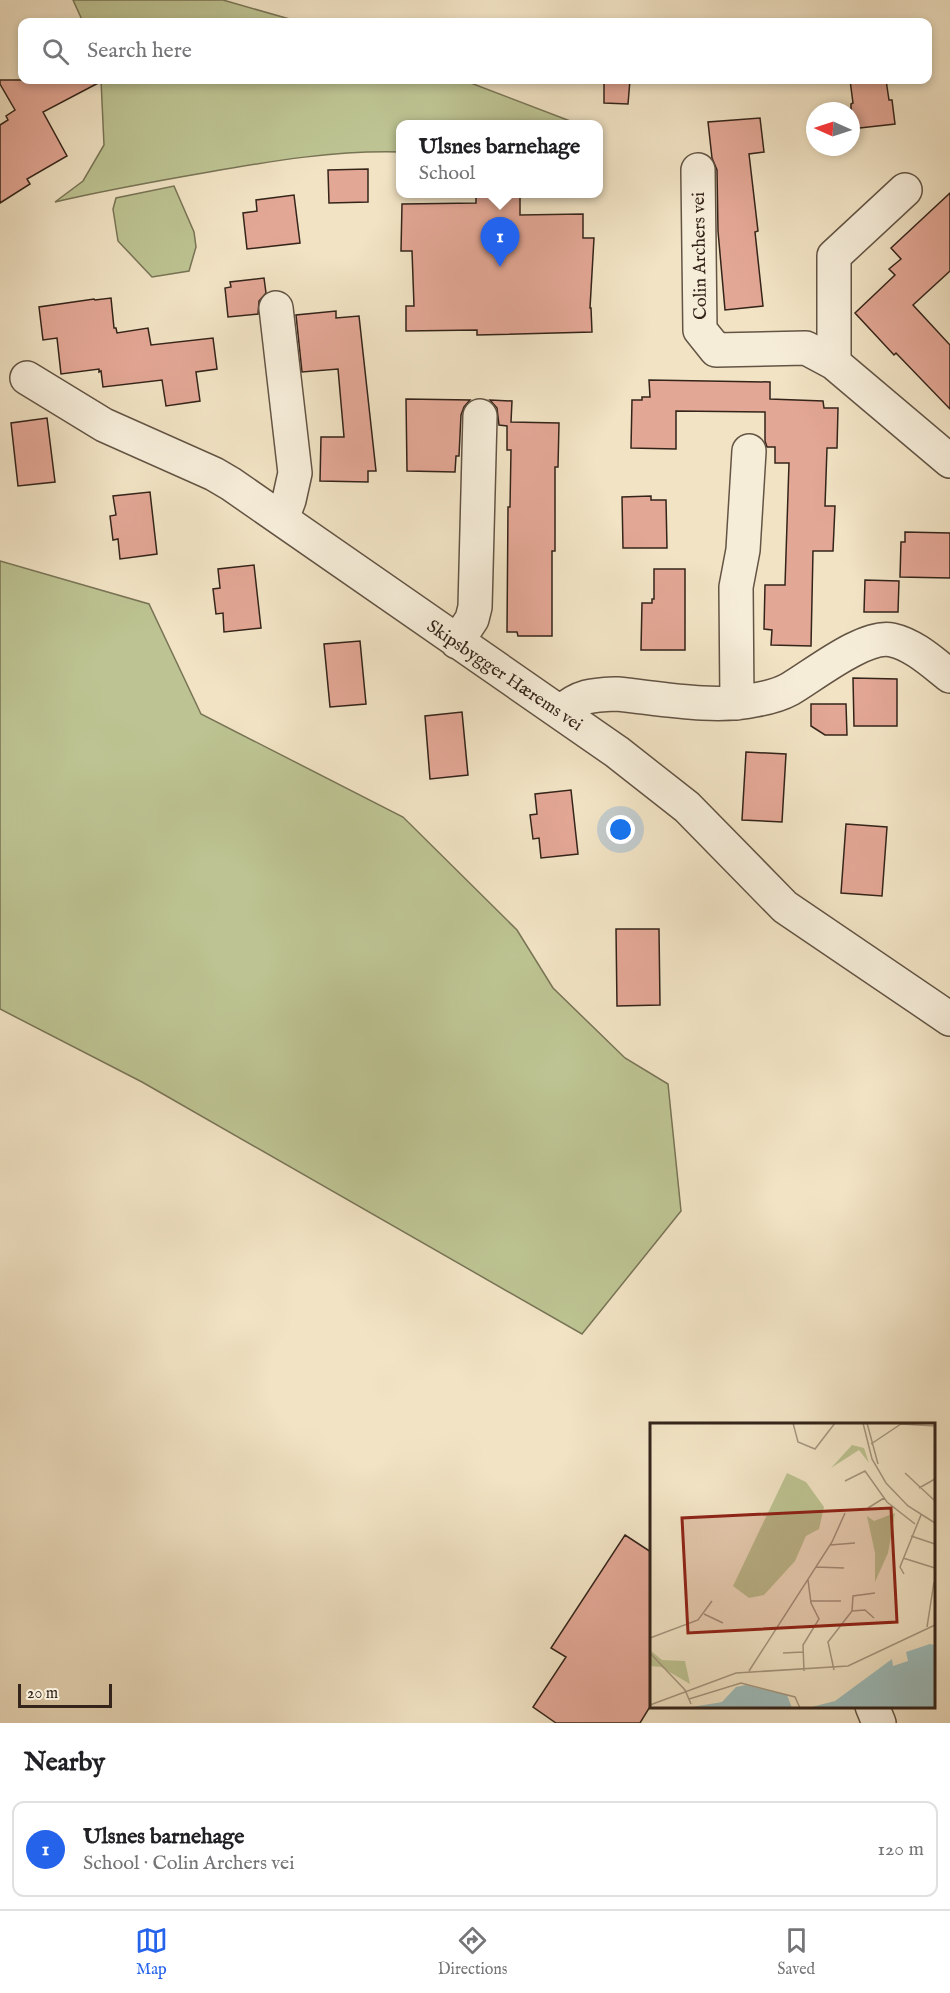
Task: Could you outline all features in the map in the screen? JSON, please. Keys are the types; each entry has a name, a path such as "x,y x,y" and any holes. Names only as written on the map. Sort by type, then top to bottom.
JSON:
{"street":[{"name":"Colin Archers vei","path":"698,170 700,330 716,350 806,348 834,363 950,461"},
{"path":"834,363 834,256 905,190"},
{"path":"276,308 295,472 290,500 282,519"},
{"name":"Skipsbygger Hærems vei","path":"27,378 104,425 214,474 561,712 687,807 785,907 950,1019"},
{"path":"458,642 472,619 475,607 480,416"},
{"path":"737,703 736,587 743,550 749,451"},
{"path":"561,712 583,697 617,694 706,702 751,701 782,692 859,647 878,640 889,640 921,653 950,676"},
{"path":"872,1708 879,1723"}],"green space":[{"path":"73,0 223,0 286,18 81,18"},
{"path":"101,84 473,84 568,120 396,120 396,152 353,153 281,160 151,182 55,202 83,181 104,145"},
{"path":"174,186 194,232 196,247 189,271 152,277 118,241 113,209 116,198"},
{"path":"0,561 149,604 201,714 403,817 517,930 553,988 625,1058 668,1084 681,1211 582,1334 142,1082 0,1009"}],"building":[{"path":"0,80 18,80 18,84 96,84 43,112 67,156 27,179 30,184 0,203 0,125 8,120 6,116 15,110"},
{"path":"604,84 630,84 628,104 604,103"},
{"path":"851,84 887,84 889,100 892,100 895,124 860,128 860,102 853,102"},
{"path":"760,118 764,152 749,154 758,231 755,232 763,306 725,310 718,231 717,170 712,158 708,122"},
{"path":"368,169 368,202 329,203 328,170"},
{"path":"950,193 950,271 913,305 950,345 950,409 896,353 894,355 855,313 895,275 889,269 901,259 891,248"},
{"path":"294,195 300,243 247,249 243,213 257,211 256,200"},
{"path":"476,198 520,198 520,215 583,214 583,238 594,238 590,308 592,332 477,335 477,330 406,331 406,306 414,306 412,251 401,251 402,204 476,203"},
{"path":"264,278 266,293 259,301 258,314 228,317 225,288 231,287 230,282"},
{"path":"111,298 114,328 117,333 148,328 151,345 213,338 217,369 196,372 200,401 166,406 162,380 103,387 99,369 61,374 57,338 43,340 39,307"},
{"path":"336,311 336,318 359,316 376,471 368,471 368,482 320,481 321,437 344,437 338,369 302,372 296,315"},
{"path":"649,380 770,382 770,399 823,401 824,408 838,408 837,448 827,448 825,506 835,506 833,551 813,551 811,646 771,645 772,630 764,629 765,585 785,585 789,463 775,463 775,447 767,447 765,412 676,411 676,449 631,448 632,400 650,397"},
{"path":"406,399 470,400 461,415 459,456 456,456 455,472 407,471"},
{"path":"490,400 512,401 511,422 559,423 558,467 555,467 555,551 552,551 552,636 518,636 517,632 507,632 511,450 507,450 507,426 499,425 497,408"},
{"path":"47,418 55,482 18,486 11,423"},
{"path":"150,492 157,554 120,559 118,539 113,540 110,516 116,515 113,496"},
{"path":"651,496 651,500 666,500 667,548 623,548 622,497"},
{"path":"905,532 950,533 950,578 900,577 901,542 905,542"},
{"path":"254,565 261,628 224,632 223,613 216,614 213,589 220,588 218,569"},
{"path":"654,569 685,569 685,650 641,650 642,603 652,603 654,599"},
{"path":"865,580 899,581 898,612 864,612"},
{"path":"360,641 366,704 330,707 324,644"},
{"path":"853,678 897,679 897,726 854,726"},
{"path":"811,704 846,704 847,735 825,735 811,726"},
{"path":"462,712 468,775 430,779 425,716"},
{"path":"746,752 786,754 782,822 742,820"},
{"path":"571,790 578,854 541,858 539,838 533,839 530,815 537,814 535,794"},
{"path":"846,824 887,827 882,896 841,893"},
{"path":"616,929 659,929 660,1005 617,1006"},
{"path":"625,1535 650,1551 650,1707 640,1723 556,1723 533,1707 566,1657 551,1648"}],"place":[{"name":"Ulsnes barnehage","path":"500,267"}]}
